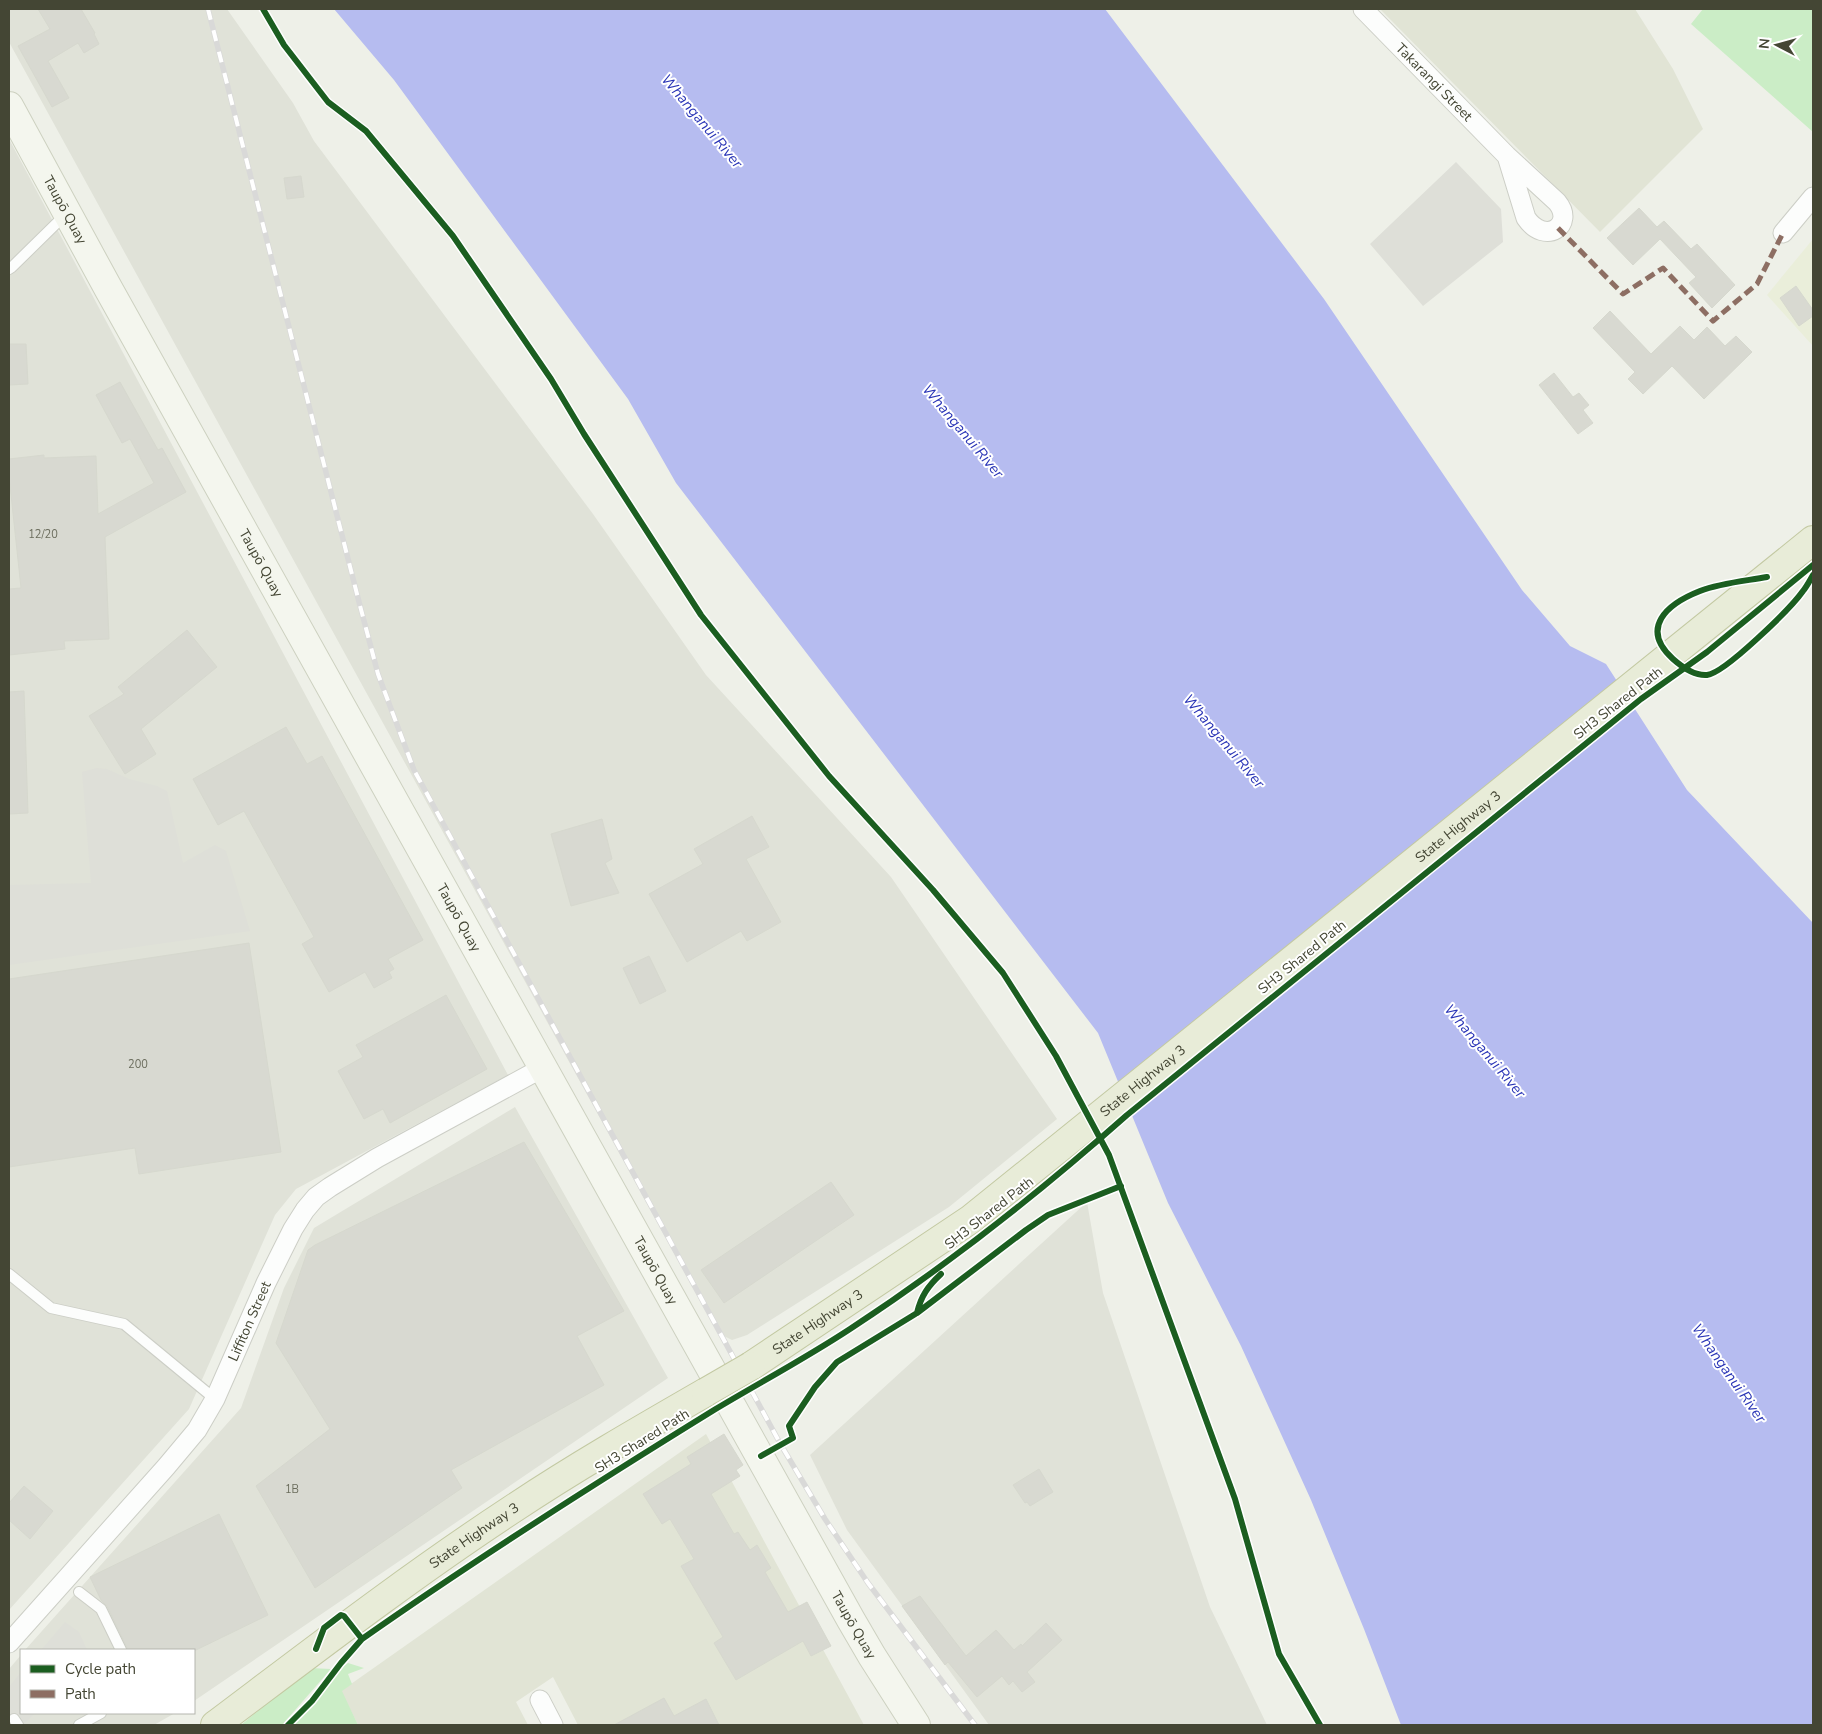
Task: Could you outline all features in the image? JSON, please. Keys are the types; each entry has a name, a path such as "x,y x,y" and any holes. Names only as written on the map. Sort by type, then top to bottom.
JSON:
{"highway":[{"name":"State Highway 3","path":"215,1725 374,1607 511,1510 602,1452 750,1366 971,1219 1813,540"}],"street":[{"name":"Takarangi Street","path":"1364,9 1507,156"},
{"name":"Taupō Quay","path":"9,106 851,1620 916,1725"},
{"path":"1783,233 1813,197"},
{"name":"Liffiton Street","path":"9,1642 197,1430 215,1399 266,1283 293,1229 316,1197 330,1186 377,1158 544,1067"},
{"path":"540,1700 553,1725"}],"lane":[{"path":"9,268 67,213"},
{"path":"9,1274 51,1308 124,1324 215,1399"},
{"path":"79,1592 101,1609 121,1649"},
{"path":"79,1725 98,1714"}],"shaded area":[{"path":"9,9 227,9 293,103 314,141 593,514 706,675 891,877 1057,1119 949,1207 747,1335 732,1340 718,1333 9,42"},
{"path":"1380,9 1635,9 1673,69 1703,129 1600,232"},
{"path":"9,139 508,1075 296,1189 275,1215 189,1409 9,1610"},
{"path":"1456,162 1501,209 1503,242 1423,306 1370,244"},
{"path":"1813,239 1813,346 1767,295"},
{"path":"97,768 107,769 129,779 157,786 167,791 183,863 215,845 226,851 250,931 9,965 9,885 91,883 82,772"},
{"path":"515,1107 668,1378 195,1700 195,1649 26,1649 241,1408 284,1288 314,1228"},
{"path":"1087,1202 1103,1293 1210,1607 1267,1725 989,1725 847,1530 810,1455"},
{"path":"706,1434 864,1725 578,1725 553,1677 516,1702 528,1725 358,1725 341,1691"},
{"path":"65,1622 79,1632 87,1649 42,1649"},
{"path":"20,1656 20,1714 173,1714 154,1725 9,1725 9,1669"},
{"path":"20,1673 20,1714 34,1714 23,1725 9,1725 9,1687"}],"green space":[{"path":"1703,9 1813,9 1813,132 1691,24"},
{"path":"348,1663 364,1668 348,1674 352,1684 342,1691 358,1725 291,1725 341,1668"},
{"path":"310,1668 331,1669 282,1725 241,1725"}],"water":[{"name":"Whanganui River","path":"334,9 1105,9 1324,299 1522,590 1570,646 1606,664 1687,790 1813,923 1813,1725 1401,1725 1311,1500 1241,1346 1168,1203 1098,1033 676,483 628,399 394,80"}],"pier":[{"path":"1619,680 1637,707 1130,1117 1117,1086"}],"building":[{"path":"38,9 81,9 99,44 84,53 78,43 48,61 69,98 52,107 18,46 50,29"},
{"path":"301,176 304,197 287,199 284,178"},
{"path":"1639,208 1657,227 1664,221 1691,249 1697,244 1735,285 1712,308 1689,283 1696,277 1660,239 1633,265 1607,238"},
{"path":"1796,286 1813,310 1813,316 1799,326 1780,298"},
{"path":"1610,311 1651,354 1680,326 1694,340 1707,327 1725,346 1736,336 1752,352 1704,399 1672,366 1643,394 1628,379 1635,372 1593,328"},
{"path":"9,344 26,344 28,384 9,385"},
{"path":"1554,373 1573,397 1579,393 1589,405 1583,410 1593,423 1578,434 1539,385"},
{"path":"120,382 158,450 162,448 186,492 105,537 109,639 64,641 65,649 9,655 9,589 21,588 9,476 9,459 44,455 44,458 96,456 98,514 154,483 130,439 122,443 96,395"},
{"path":"187,630 217,667 141,729 156,754 125,774 89,716 124,694 118,687"},
{"path":"24,691 28,813 9,814 9,692"},
{"path":"286,727 307,764 322,756 423,940 388,959 394,969 389,972 392,978 374,988 365,972 329,992 302,944 314,937 244,811 218,825 193,779"},
{"path":"752,816 769,847 746,859 781,922 747,941 741,931 687,962 649,894 703,864 694,849"},
{"path":"602,819 612,859 605,863 619,893 571,906 551,834"},
{"path":"249,943 281,1152 139,1174 135,1148 9,1167 9,979"},
{"path":"649,956 666,991 640,1004 623,968"},
{"path":"446,995 487,1069 390,1123 383,1109 364,1119 338,1071 363,1057 356,1045"},
{"path":"524,1142 624,1311 577,1336 604,1385 451,1470 462,1488 315,1588 256,1486 330,1429 276,1343 308,1250"},
{"path":"831,1182 854,1215 724,1303 701,1270"},
{"path":"724,1434 743,1465 736,1470 740,1476 711,1494 734,1534 738,1532 750,1550 757,1545 771,1568 765,1572 788,1612 807,1602 831,1646 811,1656 803,1641 736,1680 714,1643 723,1637 681,1566 694,1559 670,1519 662,1524 643,1494 691,1464 687,1457"},
{"path":"1039,1469 1053,1492 1030,1506 1027,1502 1025,1503 1013,1485"},
{"path":"24,1486 53,1511 30,1539 9,1520 9,1503"},
{"path":"219,1514 268,1615 196,1650 128,1649 107,1606 101,1600 90,1577"},
{"path":"920,1596 966,1656 996,1630 1014,1650 1021,1644 1022,1646 1046,1623 1062,1640 1027,1672 1035,1682 1022,1692 1013,1681 1009,1685 1002,1676 977,1697 948,1662 945,1665 902,1606"},
{"path":"664,1698 674,1716 706,1699 719,1725 614,1725"}],"railway":[{"path":"208,9 378,674 414,770 781,1445 825,1519 868,1583 975,1725"}],"marked path":[{"path":"1558,228 1623,294 1663,268 1713,321 1757,284 1783,233"}],"cycle path":[{"path":"263,9 284,45 328,102 366,131 453,236 551,379 584,434 701,615 829,776 933,890 1003,973 1056,1056 1109,1155 1235,1499 1279,1654 1320,1725"},
{"name":"SH3 Shared Path","path":"288,1725 312,1701 362,1639 580,1494 714,1410 850,1329 958,1254 1027,1200 1127,1115 1641,699 1707,652 1813,565"},
{"path":"1767,577 1708,588 1688,596 1677,603 1661,618 1658,627 1658,637 1663,648 1684,668 1702,675 1716,672 1772,625 1806,587 1813,575"},
{"path":"917,1313 1048,1215 1121,1186"},
{"path":"761,1456 793,1438 789,1426 815,1387 837,1362 917,1313 926,1292 941,1274"},
{"path":"316,1649 324,1628 341,1615 344,1616 362,1639"}]}
